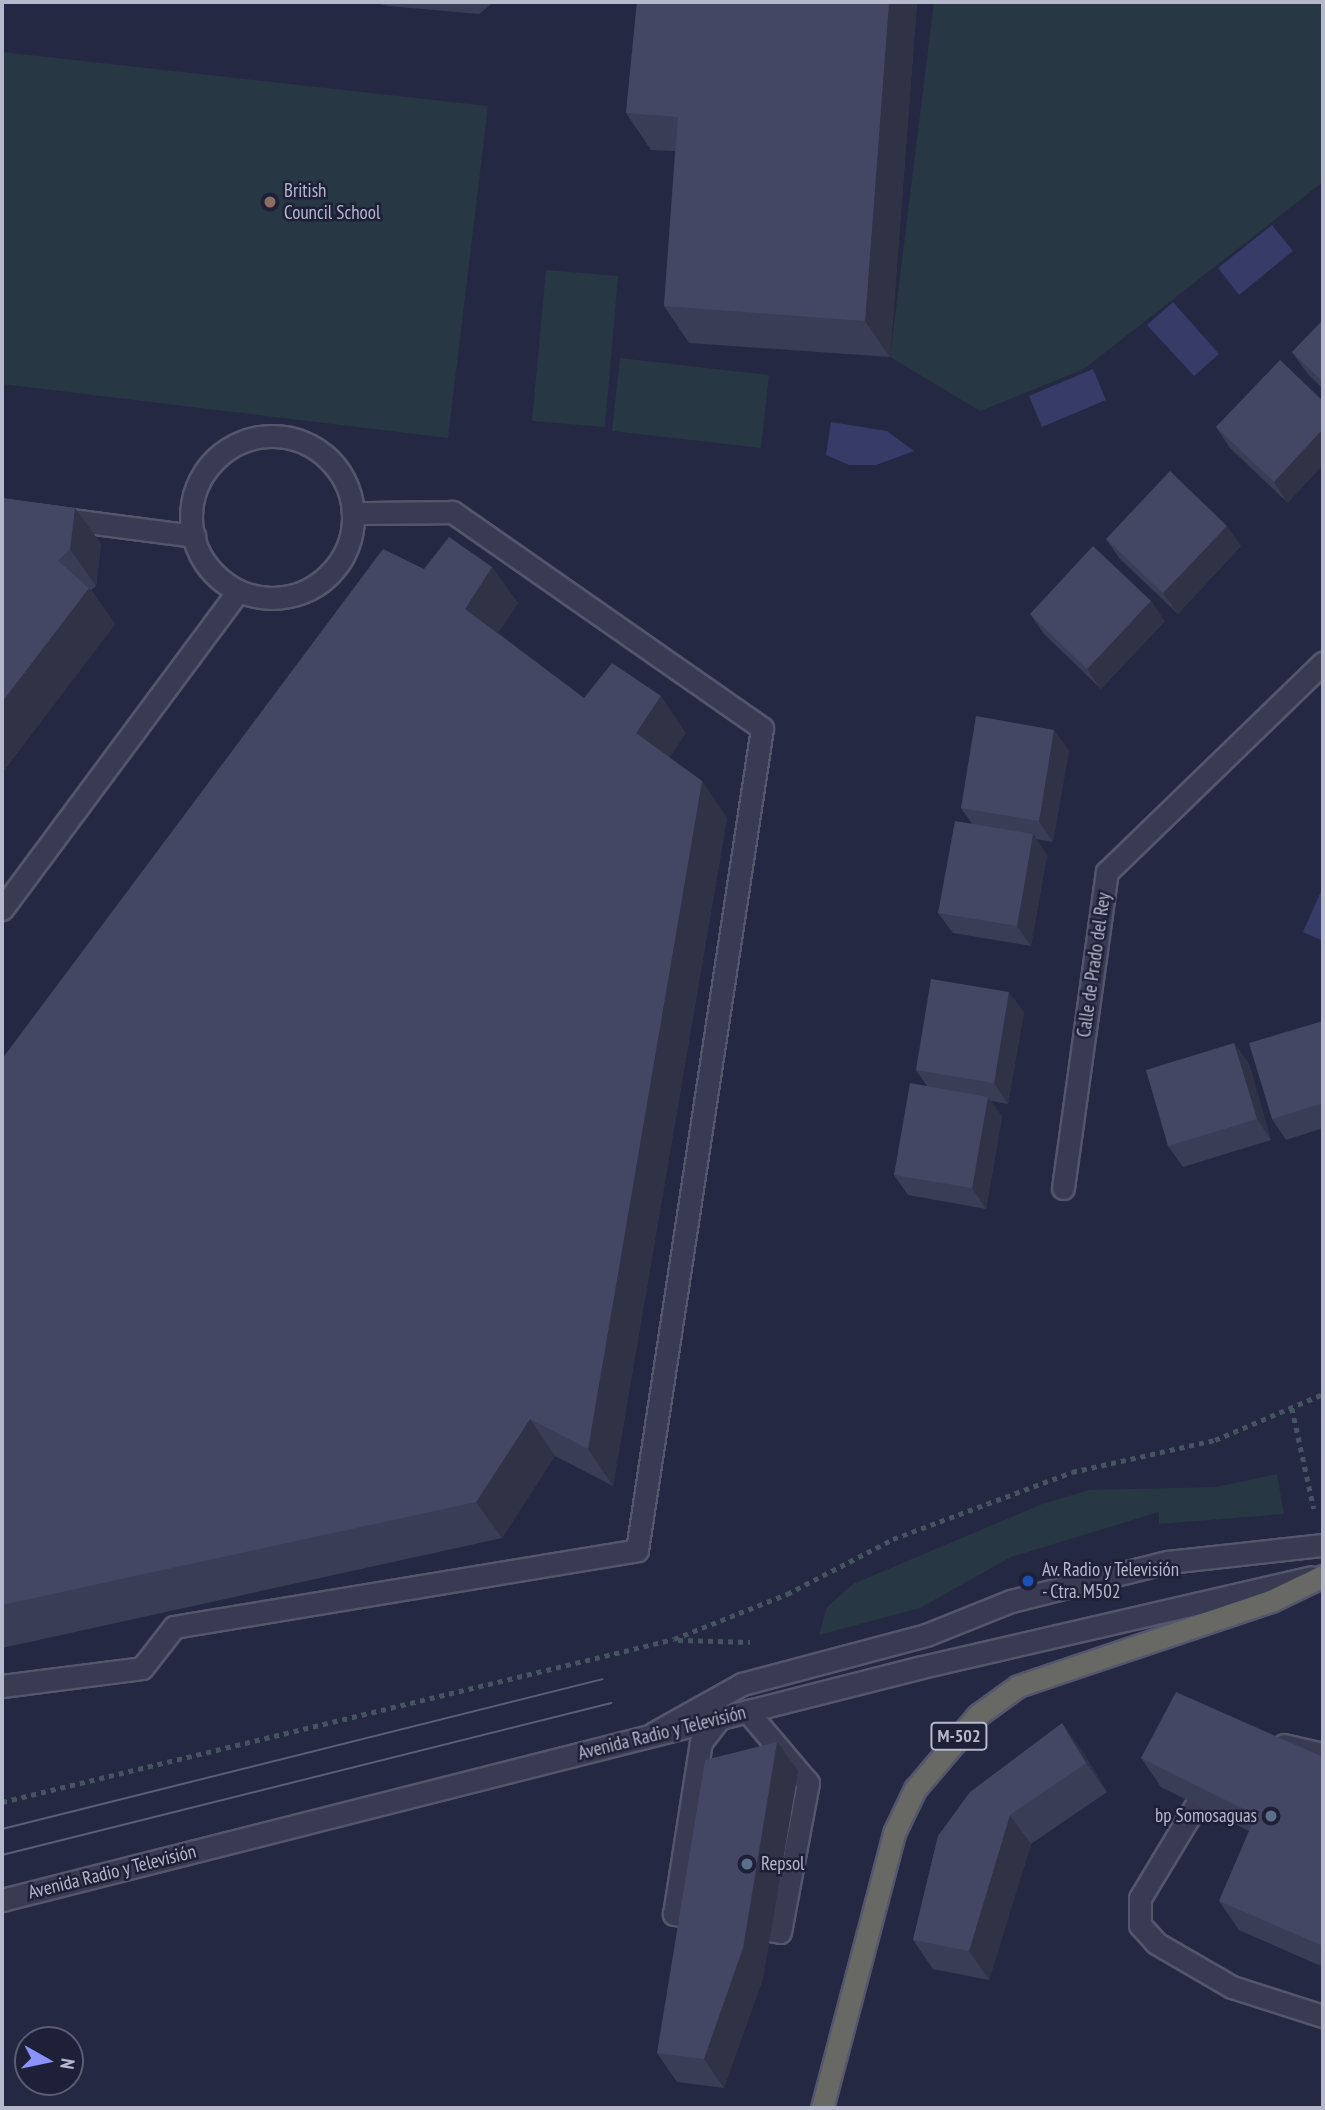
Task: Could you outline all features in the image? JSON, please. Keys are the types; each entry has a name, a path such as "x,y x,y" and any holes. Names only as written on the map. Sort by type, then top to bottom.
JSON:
{"highway":[{"name":"M-502","path":"822,2108 894,1833 915,1789 978,1715 1018,1686 1271,1601 1323,1575"}],"street":[{"path":"261,436 287,437 332,462 353,513 338,566 317,586 291,597 237,592 214,576 194,536 191,504 199,479 215,458 261,436"},
{"path":"2,511 194,536"},
{"path":"2,1686 142,1668 174,1627 637,1550 762,727 452,512 353,513"},
{"path":"2,909 237,592"},
{"name":"Calle de Prado del Rey","path":"1063,1188 1107,872 1323,663"},
{"path":"650,1736 701,1702 742,1684 926,1634 1012,1601 1168,1562 1323,1545"},
{"name":"Avenida Radio y Televisión","path":"2,1900 719,1719 1323,1575"},
{"path":"719,1719 701,1742 674,1914 780,1932 808,1783 748,1712"},
{"path":"1264,1743 1323,1754"},
{"path":"1220,1767 1140,1898 1139,1925 1156,1943 1232,1987 1323,2016"}],"path":[{"path":"2,1802 674,1639 787,1594 893,1539 1072,1472 1215,1440 1323,1394"},
{"path":"1292,1408 1316,1517"}],"shaded area":[{"path":"934,2 1323,2 1323,182 1084,369 980,411 890,357"},
{"name":"British Council School","path":"2,52 488,106 448,438 2,384"},
{"path":"546,270 618,276 605,427 532,421"},
{"path":"620,358 769,375 761,448 612,431"},
{"path":"1277,1474 1284,1514 1159,1524 1159,1512 1011,1557 920,1608 819,1635 827,1607 853,1584 1042,1504 1089,1490 1216,1487"}],"water":[{"path":"1272,225 1293,251 1239,295 1218,268"},
{"path":"1173,302 1219,354 1194,376 1147,325"},
{"path":"1093,369 1106,400 1042,427 1029,396"},
{"path":"831,422 887,431 914,451 876,465 849,465 826,455"},
{"path":"1323,887 1323,941 1303,932"}],"building":[{"path":"637,2 889,2 865,321 664,306 678,117 626,113"},
{"path":"1323,320 1323,382 1292,352"},
{"path":"1280,360 1323,401 1323,429 1274,482 1216,427"},
{"path":"1170,471 1227,526 1163,593 1106,539"},
{"path":"2,498 75,508 70,549 58,561 89,588 2,702"},
{"path":"449,537 492,567 465,609 584,698 612,663 661,696 636,733 702,781 588,1449 530,1419 476,1502 2,1605 2,1059 383,549 424,569"},
{"path":"1093,546 1151,601 1087,669 1030,614"},
{"path":"976,716 1054,730 1039,821 961,808"},
{"path":"955,821 1033,834 1017,926 938,913"},
{"path":"931,979 1009,992 994,1083 916,1070"},
{"path":"1323,1021 1323,1103 1272,1119 1249,1043"},
{"path":"1234,1043 1257,1119 1168,1146 1146,1070"},
{"path":"910,1083 988,1097 972,1188 894,1175"},
{"path":"1176,1692 1323,1757 1323,1946 1219,1901 1256,1815 1141,1758"},
{"path":"1062,1723 1086,1763 1010,1815 969,1951 913,1940 938,1836 970,1792"},
{"path":"777,1742 743,1948 704,2059 657,2053 705,1760"}],"tram line":[{"path":"2,1829 603,1679"},
{"path":"2,1855 611,1703"}],"place":[{"name":"British Council School","path":"270,202"},
{"name":"Av. Radio y Televisión - Ctra. M502","path":"1028,1581"},
{"name":"bp Somosaguas","path":"1271,1816"},
{"name":"Repsol","path":"747,1864"}]}
